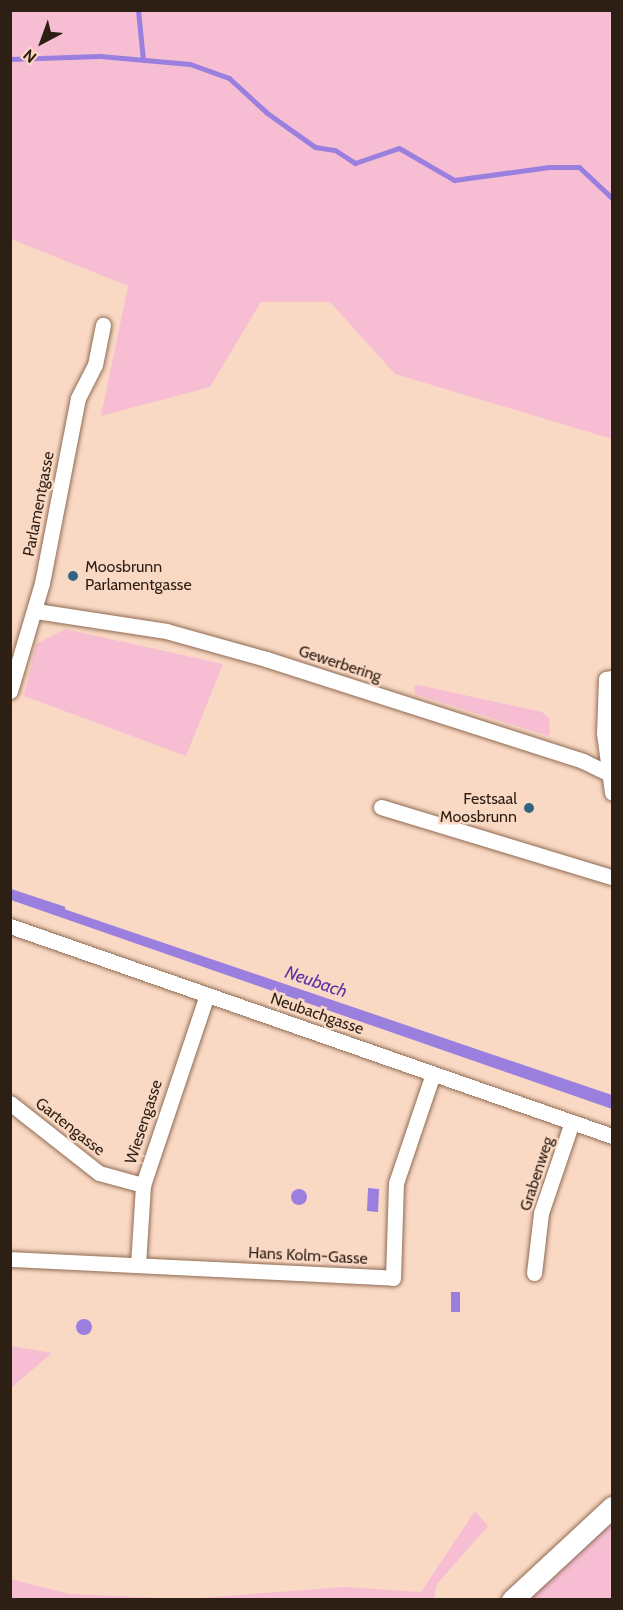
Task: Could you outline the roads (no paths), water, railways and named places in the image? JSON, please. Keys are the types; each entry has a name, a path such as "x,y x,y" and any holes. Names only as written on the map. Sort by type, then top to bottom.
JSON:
{"main road":[{"path":"512,1599 612,1507"}],"street":[{"name":"Parlamentgasse","path":"10,691 36,611 78,398 95,365 104,325"},
{"name":"Gewerbering","path":"36,611 166,631 266,658 583,761 608,772"},
{"path":"612,678 606,679 604,733 612,792"},
{"path":"381,807 612,877"},
{"name":"Neubachgasse","path":"10,926 612,1136"},
{"name":"Wiesengasse","path":"138,1265 143,1185 207,995"},
{"name":"Hans Kolm-Gasse","path":"10,1259 393,1278 396,1183 433,1074"},
{"name":"Gartengasse","path":"10,1103 99,1173 143,1185"},
{"name":"Grabenweg","path":"534,1273 541,1213 572,1122"}],"waterway":[{"path":"138,10 143,60"},
{"path":"10,59 100,56 190,64 229,78 267,113 315,147 335,150 355,163 399,148 454,180 549,167 579,167 612,198"},
{"name":"Neubach","path":"10,891 62,908"},
{"path":"28,1600 43,1600"},
{"path":"351,1600 379,1600"}],"place":[{"name":"Moosbrunn Parlamentgasse","path":"73,576"},
{"name":"Festsaal Moosbrunn","path":"529,808"}]}
